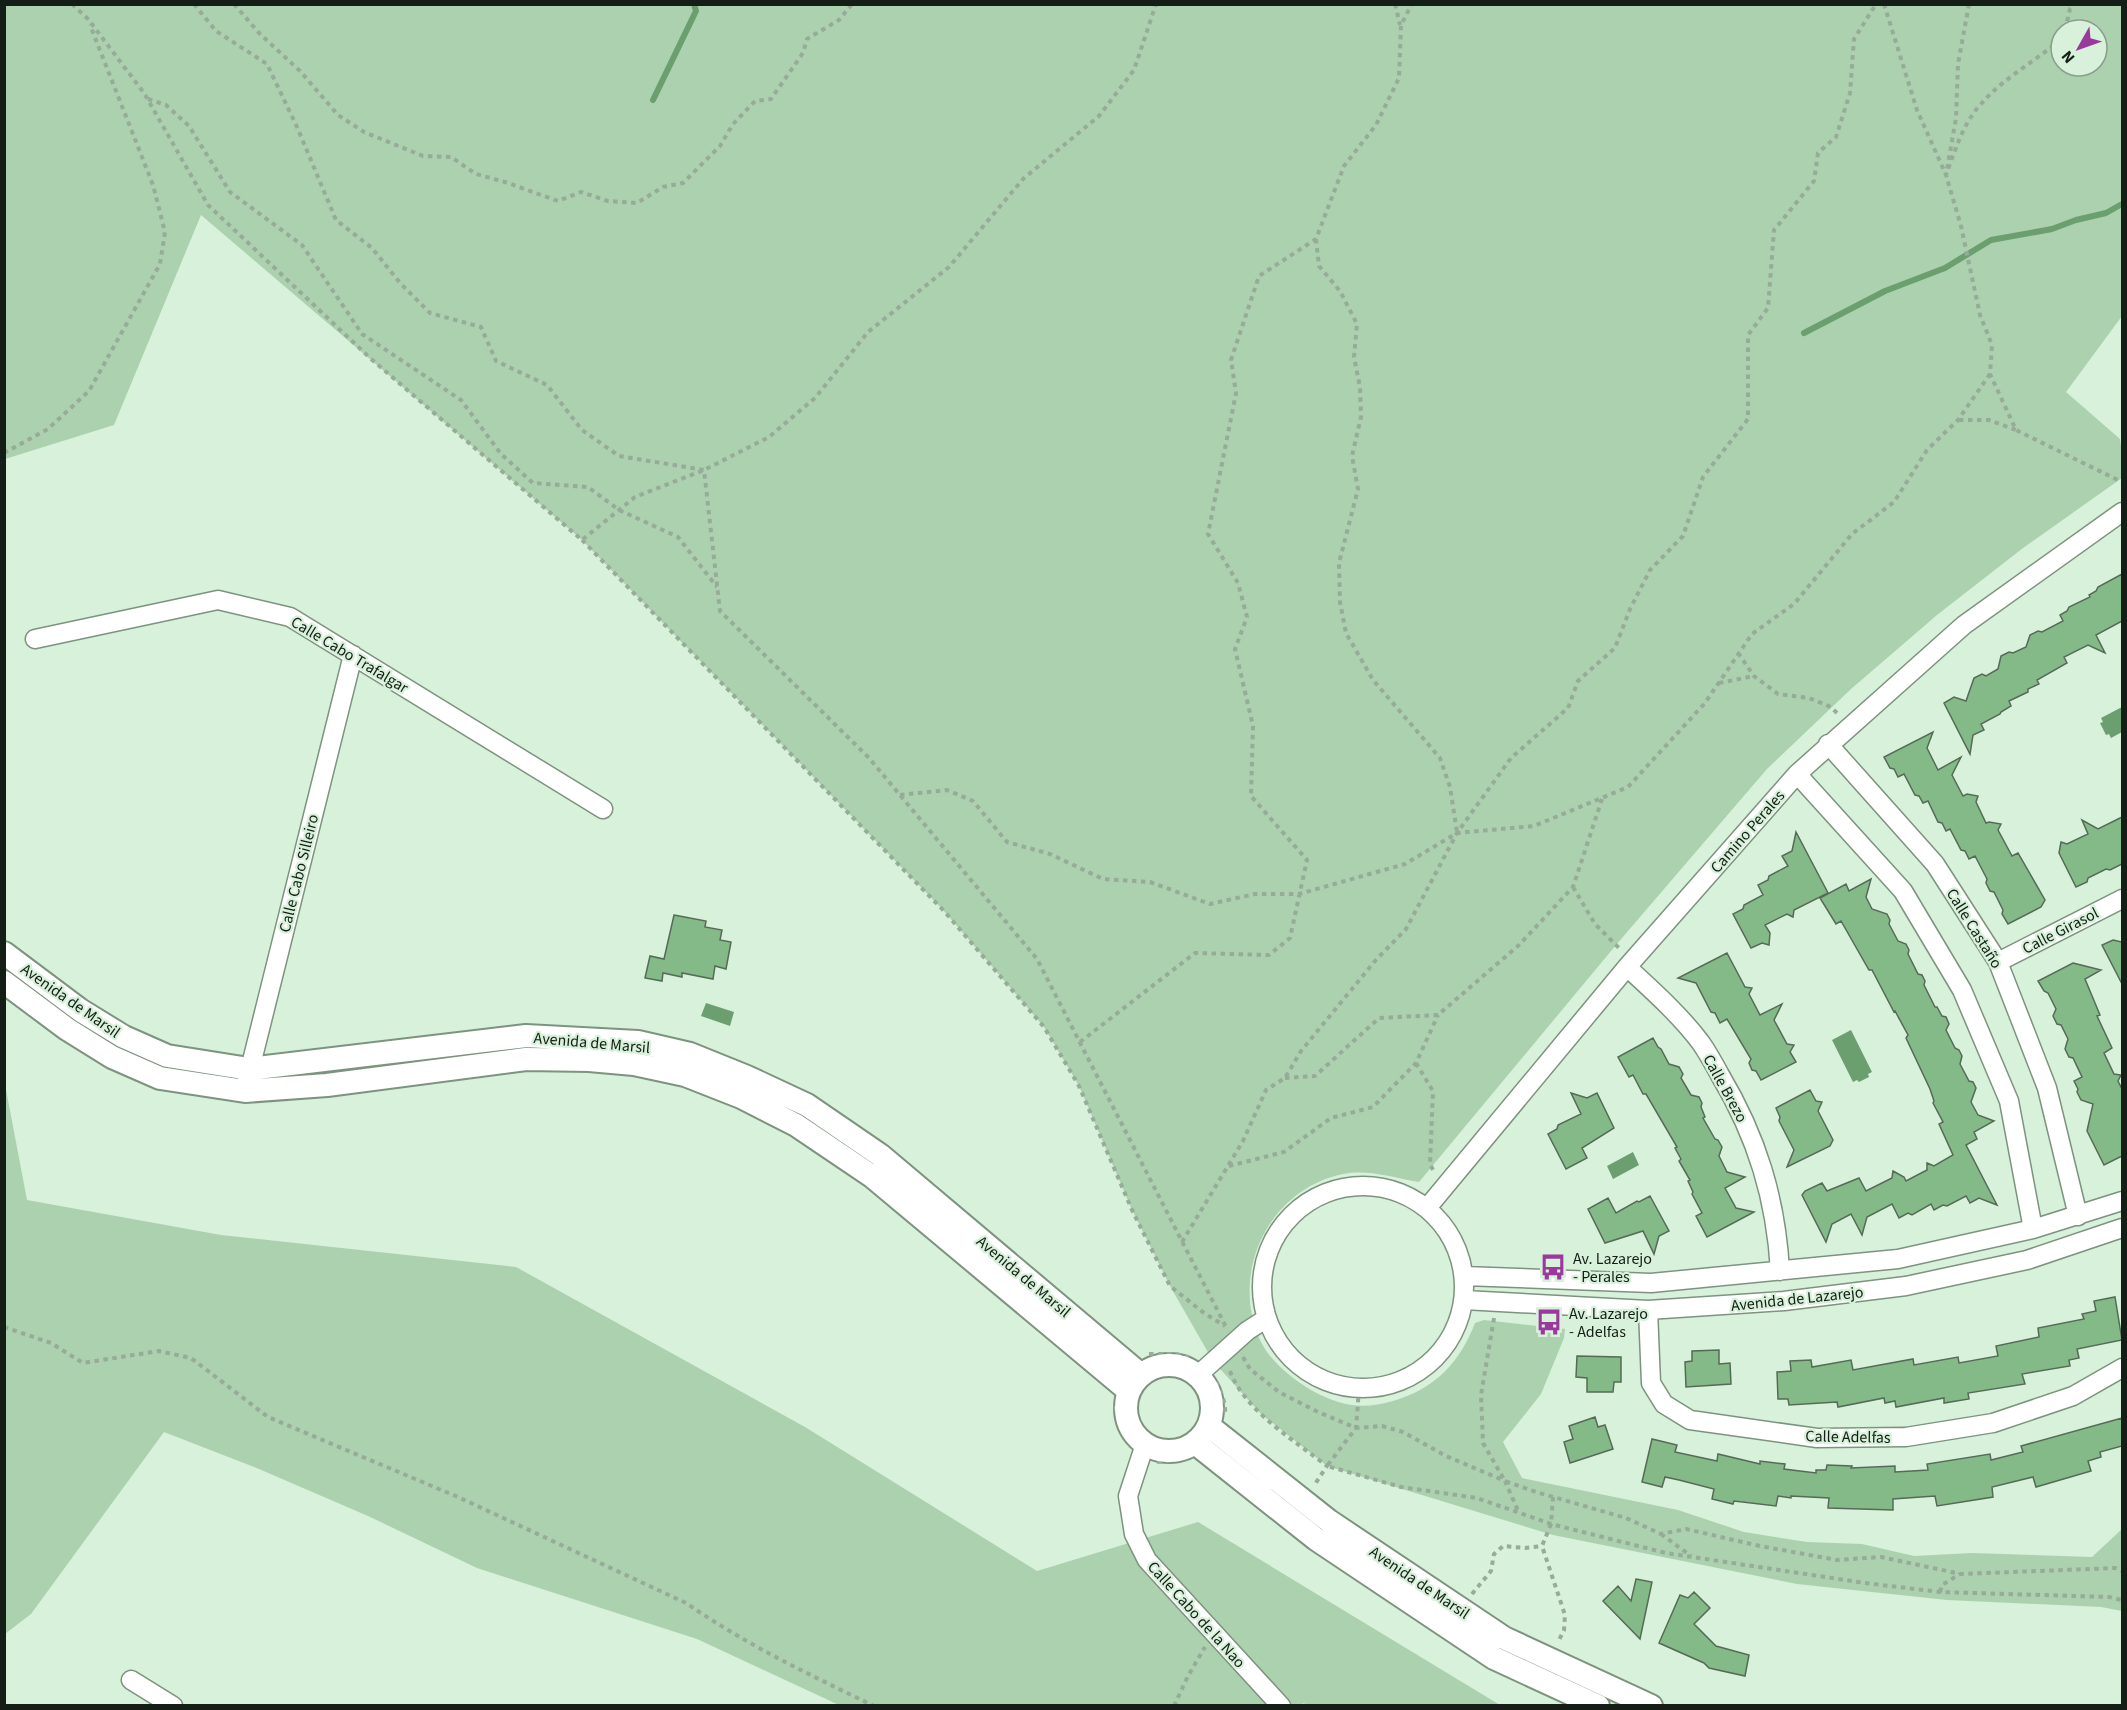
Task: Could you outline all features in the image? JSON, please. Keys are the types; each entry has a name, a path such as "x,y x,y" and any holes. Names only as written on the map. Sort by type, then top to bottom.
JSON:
{"street":[{"name":"Camino Perales","path":"1427,1208 1630,964 1797,774 1964,625 2122,512"},
{"name":"Calle Cabo Trafalgar","path":"35,639 218,600 290,617 603,809"},
{"name":"Calle Cabo Silleiro","path":"245,1091 353,655"},
{"name":"Calle Castaño","path":"1828,744 1935,864 1998,962 2048,1088 2078,1216"},
{"path":"1797,774 1903,891 1962,990 2009,1101 2032,1229"},
{"name":"Calle Girasol","path":"1998,962 2122,899"},
{"name":"Avenida de Marsil","path":"4,953 80,1010 124,1038 167,1056 249,1069 526,1036 638,1042 690,1054 807,1105 880,1155 1133,1375"},
{"name":"Calle Brezo","path":"1630,964 1701,1043 1739,1106 1765,1174 1778,1243 1780,1271"},
{"name":"Avenida de Marsil","path":"4,982 68,1029 112,1057 160,1078 245,1091 327,1085 526,1059 589,1060 634,1064 685,1075 741,1097 796,1125 873,1177 1133,1375"},
{"path":"1374,1186 1402,1194 1427,1208 1445,1227 1458,1250 1464,1276 1464,1300 1456,1329 1440,1355 1417,1374 1389,1386 1359,1389 1335,1385 1305,1370 1293,1360 1277,1341 1267,1318 1262,1290 1265,1261 1276,1235 1294,1213 1318,1196 1346,1187 1374,1186"},
{"name":"Avenida de Lazarejo","path":"1464,1276 1651,1282 1898,1259 2032,1229 2122,1201"},
{"name":"Avenida de Lazarejo","path":"1464,1300 1648,1310 1784,1301 1906,1286 2027,1260 2122,1228"},
{"name":"Calle Adelfas","path":"1648,1310 1651,1383 1664,1404 1690,1420 1817,1438 1906,1437 1993,1423 2073,1396 2122,1368"},
{"path":"1198,1375 1236,1347 1267,1318"},
{"path":"1172,1364 1186,1367 1198,1375 1208,1388 1213,1402 1212,1418 1196,1443 1185,1449 1169,1452 1155,1449 1143,1450 1133,1433 1126,1406 1133,1375 1158,1366 1172,1364"},
{"name":"Avenida de Marsil","path":"1196,1443 1329,1521 1504,1638 1651,1706"},
{"name":"Avenida de Marsil","path":"1196,1443 1316,1539 1494,1658 1598,1706"},
{"name":"Calle Cabo de la Nao","path":"1143,1450 1128,1496 1134,1534 1147,1560 1281,1706"},
{"path":"131,1680 173,1706"}],"path":[{"path":"72,4 88,19 148,99 208,205 370,358 582,540 944,911 1044,1027 1079,1086 1132,1210 1170,1286 1204,1313 1225,1326"},
{"path":"194,4 216,31 267,64 297,127 336,220 372,248 400,283 430,313 481,327 496,361 548,385 582,430 619,456 704,470"},
{"path":"234,4 259,33 300,71 338,115 364,132 423,156 452,157 476,174 558,201 581,192 608,201 637,203 663,187 683,183 720,146 733,124 755,101 771,99 803,53 807,39 839,20 852,4"},
{"path":"582,540 635,497 704,470 769,437 815,398 868,332 949,267 1023,179 1100,116 1134,70 1156,4"},
{"path":"1395,4 1401,25 1399,78 1376,125 1344,166 1316,239 1319,266 1340,291 1357,324 1354,357 1360,387 1361,417 1352,456 1358,489 1339,563 1340,602 1346,633 1373,680 1440,758 1450,787 1457,833"},
{"path":"1401,25 1412,4"},
{"path":"1182,1242 1243,1141 1266,1090 1285,1078 1301,1051 1375,962 1406,929 1457,833 1511,758 1568,708 1578,681 1615,648 1630,609 1650,570 1683,536 1703,477 1748,418 1748,335 1768,308 1774,230 1814,181 1818,153 1836,136 1850,93 1854,39 1876,4"},
{"path":"1884,4 1917,110 1946,175 1961,226 1980,315 1992,345 1990,374 2016,430"},
{"path":"1946,175 1956,118 1958,64 1969,4"},
{"path":"2068,18 2073,4"},
{"path":"4,453 48,429 89,392 160,264 165,232 153,186 88,19"},
{"path":"1946,175 1964,130 1980,105 2024,66 2049,49"},
{"path":"148,99 166,105 189,126 230,192 302,245 362,334 461,400 501,454 533,483 588,487 619,510 678,537 717,587"},
{"path":"1080,1042 1195,953 1269,955 1290,938 1307,860 1251,796 1253,726 1235,650 1247,617 1238,583 1208,534 1236,393 1230,360 1259,276 1316,239"},
{"path":"900,795 947,790 973,801 1007,842 1050,854 1102,879 1150,882 1210,904 1255,894 1299,894 1405,864 1457,833 1534,826 1628,787 1705,703 1752,634 1794,604 1852,534 1894,502 1927,450 1958,420 1990,374"},
{"path":"1958,420 1989,420 2016,430 2122,482"},
{"path":"704,470 720,612 869,759 1037,959 1225,1326 1250,1369 1279,1392 1356,1428 1382,1426 1403,1432 1446,1456 1505,1481 1626,1518 1661,1534 1692,1557"},
{"path":"1738,653 1754,676 1778,694 1809,698 1831,707 1850,725"},
{"path":"1718,683 1754,676"},
{"path":"1228,1166 1284,1152 1331,1118 1373,1107 1416,1063 1438,1015 1519,945 1573,887 1602,798"},
{"path":"1573,887 1595,924 1630,964"},
{"path":"1285,1078 1315,1076 1379,1018 1438,1015"},
{"path":"1416,1063 1433,1091 1430,1164 1434,1173"},
{"path":"1494,1314 1481,1395 1483,1443 1505,1481 1519,1513"},
{"path":"4,1327 51,1343 84,1363 159,1351 191,1358 268,1417 458,1497 686,1603 709,1619 803,1672 874,1706"},
{"path":"1236,1347 1227,1365 1234,1383 1261,1414 1327,1466 1401,1487 1477,1498 1551,1524 1666,1553 1940,1592 2109,1597 2122,1600"},
{"path":"1156,1353 1133,1375 1113,1401 1127,1439 1126,1449 1143,1450 1152,1462 1196,1443"},
{"path":"1315,1484 1356,1428 1359,1389"},
{"path":"1551,1659 1564,1630 1565,1616 1542,1546 1551,1524 1552,1497"},
{"path":"1661,1534 1686,1529 1837,1560 1881,1557 1961,1574 2115,1568 2122,1571"},
{"path":"1459,1608 1491,1571 1494,1554 1503,1546 1525,1548 1542,1546"},
{"path":"1940,1592 1942,1585 1961,1574"},
{"path":"1174,1706 1202,1649 1217,1636"}],"shaded area":[{"path":"5,5 2122,5 2122,316 2066,392 2120,439 2122,478 2023,548 1937,615 1851,689 1767,769 1616,945 1419,1182 1381,1175 1353,1173 1317,1183 1295,1197 1276,1215 1262,1237 1253,1261 1250,1287 1252,1314 1260,1340 1275,1362 1311,1390 1332,1400 1351,1405 1382,1404 1408,1396 1421,1389 1454,1362 1475,1323 1484,1320 1565,1329 1564,1338 1541,1394 1503,1442 1522,1478 1678,1510 1744,1532 1807,1542 1862,1544 1914,1556 1972,1553 2092,1557 2122,1529 2122,1611 2101,1607 1947,1600 1797,1584 1553,1535 1327,1466 1261,1414 1213,1361 1170,1286 1132,1210 1079,1086 1044,1027 944,911 582,540 201,215 114,425 5,459"},
{"path":"2122,707 2122,732 2111,738 2109,734 2106,735 2100,723 2103,722 2101,718"},
{"path":"706,1003 734,1012 730,1026 701,1016"},
{"path":"1851,1030 1872,1072 1868,1074 1869,1077 1859,1082 1857,1080 1853,1082 1832,1040"},
{"path":"4,1079 27,1200 221,1235 516,1267 805,1427 1037,1571 1198,1522 1500,1705 1306,1706 1304,1703 1300,1706 839,1705 697,1639 477,1568 368,1516 259,1469 164,1432 31,1614 5,1634"},
{"path":"1633,1152 1639,1165 1613,1179 1607,1166"}],"building":[{"path":"2122,574 2122,621 2096,635 2105,653 2088,645 2064,657 2067,663 2037,680 2039,684 2009,701 2011,706 1981,724 1984,730 1973,735 1970,754 1944,703 1954,697 1966,701 1974,678 1982,674 1986,676 1998,669 2001,656 2026,647 2030,635 2038,631 2042,632 2063,621 2060,615 2069,607 2090,597 2089,595 2098,587"},
{"path":"1933,732 1927,748 1938,770 1961,757 1952,775 1963,796 1967,794 1978,796 1976,802 1986,823 2001,824 1998,830 2012,856 2018,853 2045,900 2041,907 2008,924 1994,892 1990,891 1986,883 1987,879 1975,856 1969,859 1965,851 1961,850 1950,829 1946,831 1942,823 1938,822 1928,801 1923,803 1919,796 1915,795 1904,774 1898,777 1884,757"},
{"path":"2122,817 2122,864 2088,878 2087,882 2076,887 2059,853 2061,842 2067,844 2088,834 2082,820 2098,829"},
{"path":"1796,832 1828,893 1794,910 1793,917 1787,914 1765,925 1770,933 1769,945 1762,943 1751,948 1733,914 1763,895 1758,885 1788,866 1782,856 1792,851"},
{"path":"1871,879 1866,897 1872,909 1887,914 1889,924 1898,941 1906,944 1908,954 1918,974 1922,975 1924,985 1935,1007 1942,1016 1946,1017 1949,1024 1946,1030 1962,1056 1960,1064 1969,1081 1973,1082 1976,1088 1971,1102 1978,1115 1994,1121 1974,1132 1977,1139 1966,1145 1997,1205 1979,1198 1970,1203 1966,1196 1947,1206 1943,1205 1934,1210 1931,1204 1912,1215 1908,1213 1899,1218 1892,1204 1867,1217 1862,1235 1851,1214 1832,1224 1826,1242 1802,1195 1805,1191 1822,1183 1827,1191 1859,1178 1866,1191 1892,1178 1893,1171 1904,1177 1906,1181 1927,1170 1927,1163 1934,1166 1953,1155 1939,1124 1943,1122 1933,1103 1930,1089 1906,1038 1908,1035 1872,970 1869,970 1841,921 1836,924 1820,898 1846,884 1849,891"},
{"path":"674,915 706,921 705,927 722,930 720,940 731,942 726,969 715,966 713,979 682,973 682,977 663,973 662,981 645,978 650,956 664,959"},
{"path":"2113,940 2122,942 2122,984 2102,945"},
{"path":"1727,953 1745,987 1752,988 1749,994 1760,1015 1782,1004 1774,1020 1787,1044 1794,1045 1790,1052 1796,1062 1761,1080 1756,1071 1752,1070 1749,1063 1751,1059 1727,1019 1720,1023 1715,1013 1711,1012 1696,983 1678,978"},
{"path":"2073,963 2101,970 2085,979 2100,1015 2097,1016 2112,1048 2104,1053 2114,1074 2121,1075 2118,1081 2122,1089 2122,1156 2104,1165 2087,1131 2093,1104 2081,1100 2077,1092 2074,1081 2082,1077 2073,1058 2069,1057 2065,1049 2068,1039 2053,1016 2056,1009 2048,993 2038,981"},
{"path":"1653,1038 1669,1064 1679,1067 1683,1074 1681,1078 1691,1095 1699,1097 1705,1117 1703,1118 1722,1147 1719,1156 1727,1172 1745,1177 1725,1188 1736,1208 1754,1212 1707,1237 1696,1216 1702,1213 1692,1194 1688,1181 1690,1180 1679,1161 1681,1159 1675,1148 1677,1147 1646,1094 1643,1094 1633,1075 1629,1077 1618,1057"},
{"path":"1810,1090 1816,1101 1822,1102 1818,1111 1833,1140 1830,1146 1787,1167 1794,1150 1779,1121 1780,1117 1776,1108"},
{"path":"1571,1093 1587,1098 1597,1093 1614,1128 1582,1148 1587,1158 1566,1169 1548,1134 1557,1129 1558,1125 1581,1114"},
{"path":"1650,1196 1669,1231 1659,1236 1654,1254 1643,1231 1605,1243 1588,1209 1608,1198 1616,1213"},
{"path":"2115,1297 2122,1340 2077,1349 2079,1358 2069,1360 2070,1366 2022,1374 2025,1384 1968,1393 1969,1399 1944,1403 1944,1398 1896,1407 1895,1401 1885,1403 1884,1398 1838,1407 1837,1402 1789,1405 1788,1399 1778,1399 1777,1372 1791,1371 1790,1361 1811,1360 1812,1367 1851,1360 1853,1370 1913,1359 1914,1365 1958,1357 1959,1363 1998,1356 1996,1346 2039,1337 2038,1328 2084,1319 2082,1314 2096,1311 2094,1301"},
{"path":"1719,1350 1719,1364 1730,1363 1731,1384 1686,1387 1685,1362 1692,1361 1692,1351"},
{"path":"1577,1356 1621,1357 1621,1382 1614,1382 1613,1392 1587,1392 1587,1378 1576,1377"},
{"path":"1595,1417 1598,1427 1605,1425 1613,1449 1570,1463 1564,1442 1573,1439 1569,1426"},
{"path":"2122,1418 2122,1446 2100,1452 2101,1457 2088,1461 2091,1471 2036,1487 2033,1477 1992,1487 1993,1497 1937,1506 1935,1496 1893,1499 1893,1510 1828,1508 1829,1498 1791,1496 1791,1498 1778,1496 1776,1506 1734,1501 1733,1504 1712,1499 1714,1489 1679,1480 1665,1477 1662,1487 1642,1482 1652,1439 1677,1445 1675,1452 1717,1461 1718,1454 1760,1464 1760,1461 1785,1464 1784,1469 1816,1473 1816,1470 1826,1470 1827,1465 1852,1466 1851,1468 1895,1466 1895,1472 1928,1470 1927,1464 1990,1454 1991,1460 2023,1452 2021,1446"},
{"path":"1636,1579 1652,1582 1640,1639 1603,1601 1618,1586 1631,1601"},
{"path":"1694,1592 1710,1608 1694,1624 1716,1646 1749,1655 1745,1676 1709,1668 1704,1663 1659,1643 1680,1595 1688,1598"}],"waterway":[{"path":"653,100 696,11 694,4"},
{"path":"1804,333 1885,291 1945,268 1991,240 2052,229 2076,220 2106,213 2122,204"}],"place":[{"name":"Av. Lazarejo - Perales","path":"1553,1267"},
{"name":"Av. Lazarejo - Adelfas","path":"1549,1322"}]}
